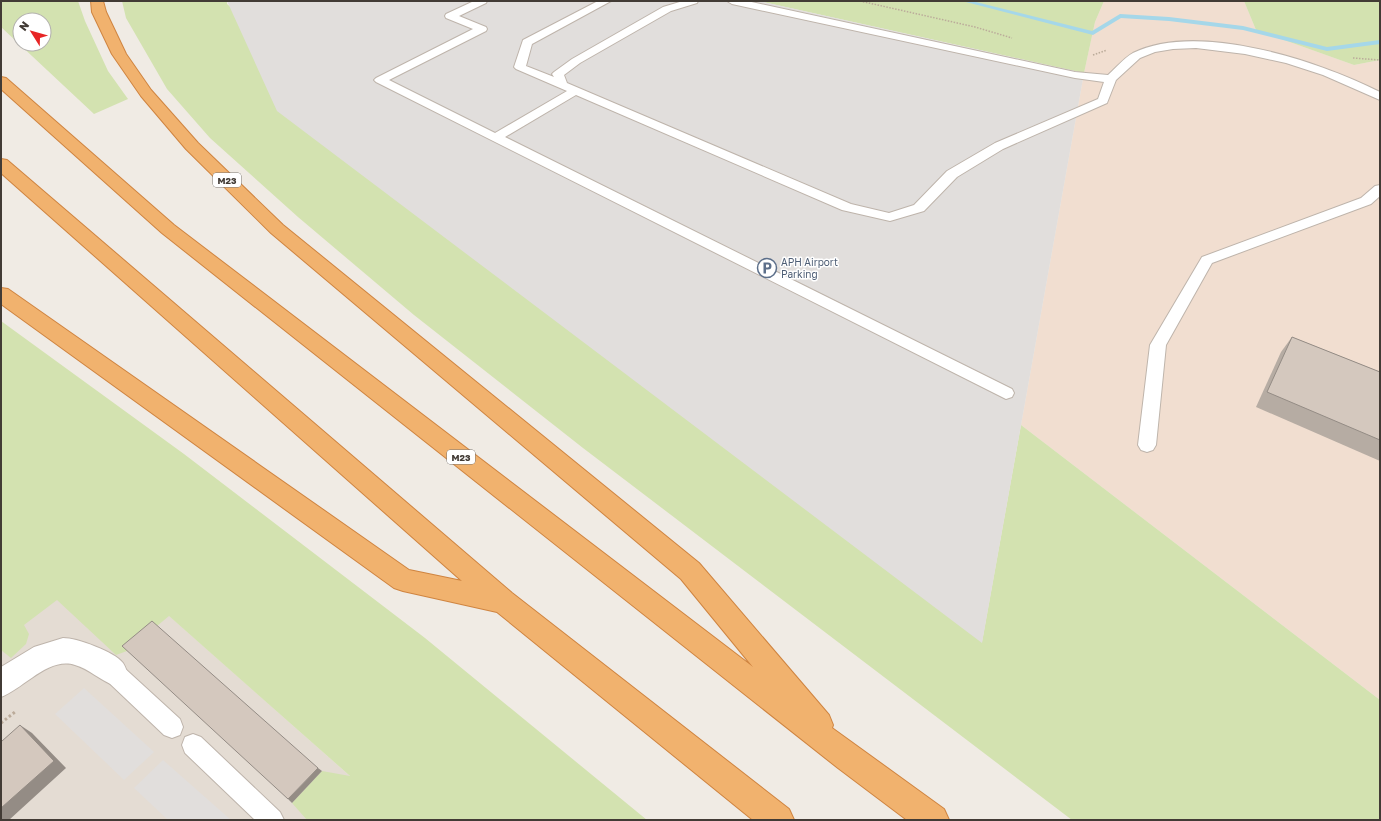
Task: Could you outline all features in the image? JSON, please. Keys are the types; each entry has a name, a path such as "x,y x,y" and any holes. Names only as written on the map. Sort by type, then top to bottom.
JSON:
{"highway":[{"name":"M23","path":"97,1 99,12 119,54 146,93 192,146 277,229 690,571 848,758"},
{"name":"M23","path":"1,81 168,229 848,758 933,820"},
{"path":"1,164 503,601 778,820"},
{"path":"1,294 403,580 503,601"}],"street":[{"path":"1,684 28,664 56,652 71,651 86,657 113,672"}],"lane":[{"path":"482,1 450,16 482,29 380,80 1006,393"},
{"path":"606,1 527,42 520,67 846,207 890,217 919,208 952,174 999,146 1102,101 1111,79 1135,56 1162,47 1195,44 1217,46 1308,66 1352,83 1380,97"},
{"path":"562,85 558,74 576,60 667,9 693,1"},
{"path":"732,1 1075,75 1111,79"},
{"path":"495,138 575,91"},
{"path":"1147,445 1158,345 1207,260 1366,201 1380,189"},
{"path":"113,672 172,727"},
{"path":"193,745 272,820"}],"path":[{"path":"860,1 975,27 1015,39"},
{"path":"1087,56 1107,50"},
{"path":"1347,57 1354,59 1380,60"}],"shaded area":[{"name":"APH Airport Parking","path":"227,1 759,1 1084,73 982,643 277,111"},
{"path":"1104,1 1244,1 1256,30 1354,65 1380,60 1380,700 1021,425 1084,73 1095,22"},
{"path":"1,467 350,776 393,820 1,820"},
{"path":"84,688 154,752 124,780 55,714"},
{"path":"163,760 231,820 168,820 134,788"}],"green space":[{"path":"1,1 78,1 85,21 108,71 128,99 94,114 28,52 52,52 52,12 12,12 12,37 1,27"},
{"path":"122,1 227,1 227,4 982,642 1021,425 1380,700 1380,820 1072,820 583,448 414,315 298,217 210,138 167,89 126,18"},
{"path":"759,1 1104,1 1095,22 1084,73"},
{"path":"1244,1 1380,1 1380,60 1354,65 1256,30"},
{"path":"1,321 184,454 425,638 647,820 307,820 292,803 322,771 350,776 169,616 127,651 116,655 57,600 24,625 29,634 26,644 11,658 1,650"}],"building":[{"path":"1292,337 1380,372 1380,440 1267,392"},
{"path":"152,621 318,768 288,799 122,646"},
{"path":"20,725 54,761 1,808 1,740 2,741"}],"waterway":[{"path":"965,1 1093,33 1120,16 1169,19 1243,28 1327,49 1380,42"}],"place":[{"name":"APH Airport Parking","path":"767,268"}]}
